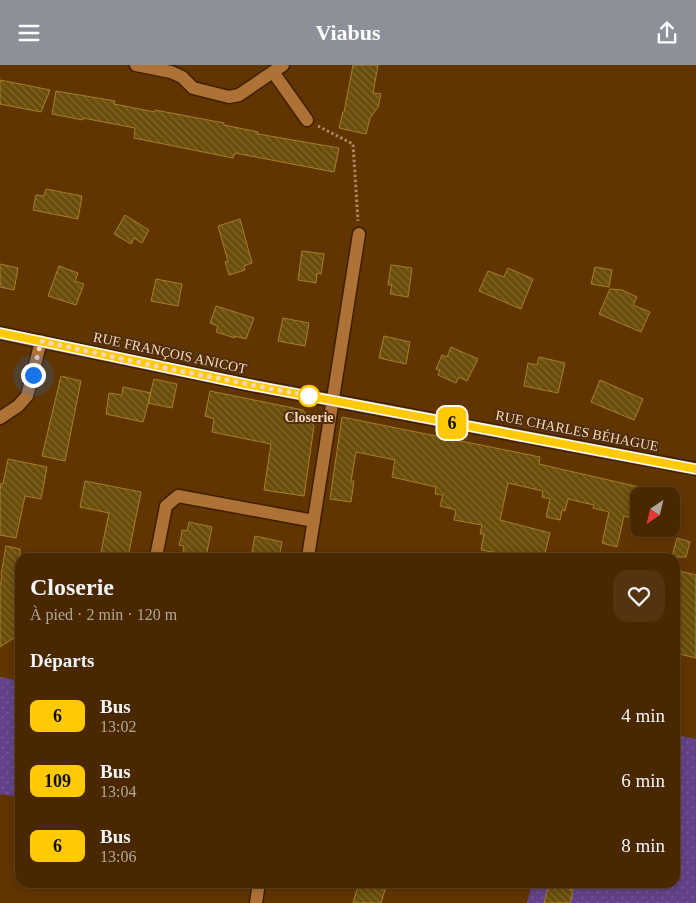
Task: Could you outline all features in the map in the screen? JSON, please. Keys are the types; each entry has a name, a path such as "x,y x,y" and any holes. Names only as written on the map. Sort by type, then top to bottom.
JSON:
{"street":[{"path":"136,65 171,72 182,77 193,89 229,97 239,95 278,69 307,120"},
{"path":"309,553 359,234"},
{"name":"RUE FRANÇOIS ANICOT","path":"0,333 334,401"},
{"path":"0,418 18,407 27,397 41,341"},
{"name":"RUE CHARLES BÉHAGUE","path":"334,401 696,469"},
{"path":"157,553 166,506 178,496 314,521"},
{"path":"256,903 258,888"}],"path":[{"path":"307,120 353,145 359,234"}],"shaded area":[{"path":"0,677 15,680 15,796 0,794"},
{"path":"680,736 696,739 696,903 527,903 531,888 680,888"}],"building":[{"path":"353,65 378,65 373,93 381,94 378,107 370,118 366,134 339,128"},
{"path":"0,80 50,90 41,112 0,104"},
{"path":"56,91 115,101 114,104 155,112 155,110 224,123 224,125 258,132 258,134 339,148 334,172 235,153 233,158 134,138 135,128 52,114"},
{"path":"46,189 82,196 78,219 33,210 36,195 44,196"},
{"path":"125,215 149,230 142,243 134,238 131,244 114,234"},
{"path":"240,219 252,263 244,266 245,270 229,275 225,262 228,261 218,226"},
{"path":"302,251 324,254 321,274 317,273 316,283 298,280"},
{"path":"0,264 18,268 14,290 0,287"},
{"path":"391,265 412,268 408,297 390,294 392,285 388,285"},
{"path":"59,266 78,273 75,281 84,284 76,305 48,296"},
{"path":"595,267 612,270 609,287 591,284"},
{"path":"508,268 533,279 521,309 479,291 488,271 504,277"},
{"path":"156,279 182,284 178,306 151,301"},
{"path":"610,289 622,290 637,297 633,305 650,312 641,332 599,314"},
{"path":"216,306 254,318 246,339 235,336 235,338 216,332 218,326 210,323"},
{"path":"283,318 309,323 305,346 278,341"},
{"path":"384,336 410,342 406,364 379,358"},
{"path":"451,347 478,359 467,381 459,377 456,383 438,375 440,371 436,369 442,355 447,357"},
{"path":"539,357 565,363 558,393 524,386 528,363 537,365"},
{"path":"61,376 81,381 65,461 42,456"},
{"path":"154,379 177,384 172,408 148,403"},
{"path":"600,380 643,399 634,420 591,402"},
{"path":"123,387 151,393 143,422 106,414 109,393 122,395"},
{"path":"210,391 303,410 314,426 304,496 264,490 271,444 212,432 214,419 205,416"},
{"path":"342,417 540,457 539,464 639,487 630,487 630,517 624,516 617,547 602,543 609,512 593,508 594,505 568,499 565,511 562,510 560,520 546,517 550,499 542,497 543,491 508,483 500,520 550,533 545,553 498,553 481,550 484,534 480,534 482,525 454,520 456,510 440,506 443,495 435,494 436,487 392,477 395,460 356,452 351,481 354,481 351,502 330,499"},
{"path":"8,459 47,467 41,499 25,496 16,538 0,535 0,491"},
{"path":"85,481 141,492 129,553 101,553 109,513 80,507"},
{"path":"189,522 212,527 207,553 183,553 184,546 179,545 182,530 187,531"},
{"path":"255,536 282,542 280,553 252,553"},
{"path":"677,538 690,542 686,557 680,557 680,553 673,553"},
{"path":"6,546 20,549 20,553 15,553 15,637 0,647 0,586 2,576"},
{"path":"680,571 696,575 696,658 680,654"},
{"path":"358,888 386,888 381,903 353,903"},
{"path":"548,888 573,890 570,903 544,903"}],"bus line":[{"name":"6","path":"0,333 250,385 696,469"}],"place":[{"name":"Closerie","path":"309,396"}],"route":[{"path":"33,375 41,341 165,368 314,397 309,396"}]}
